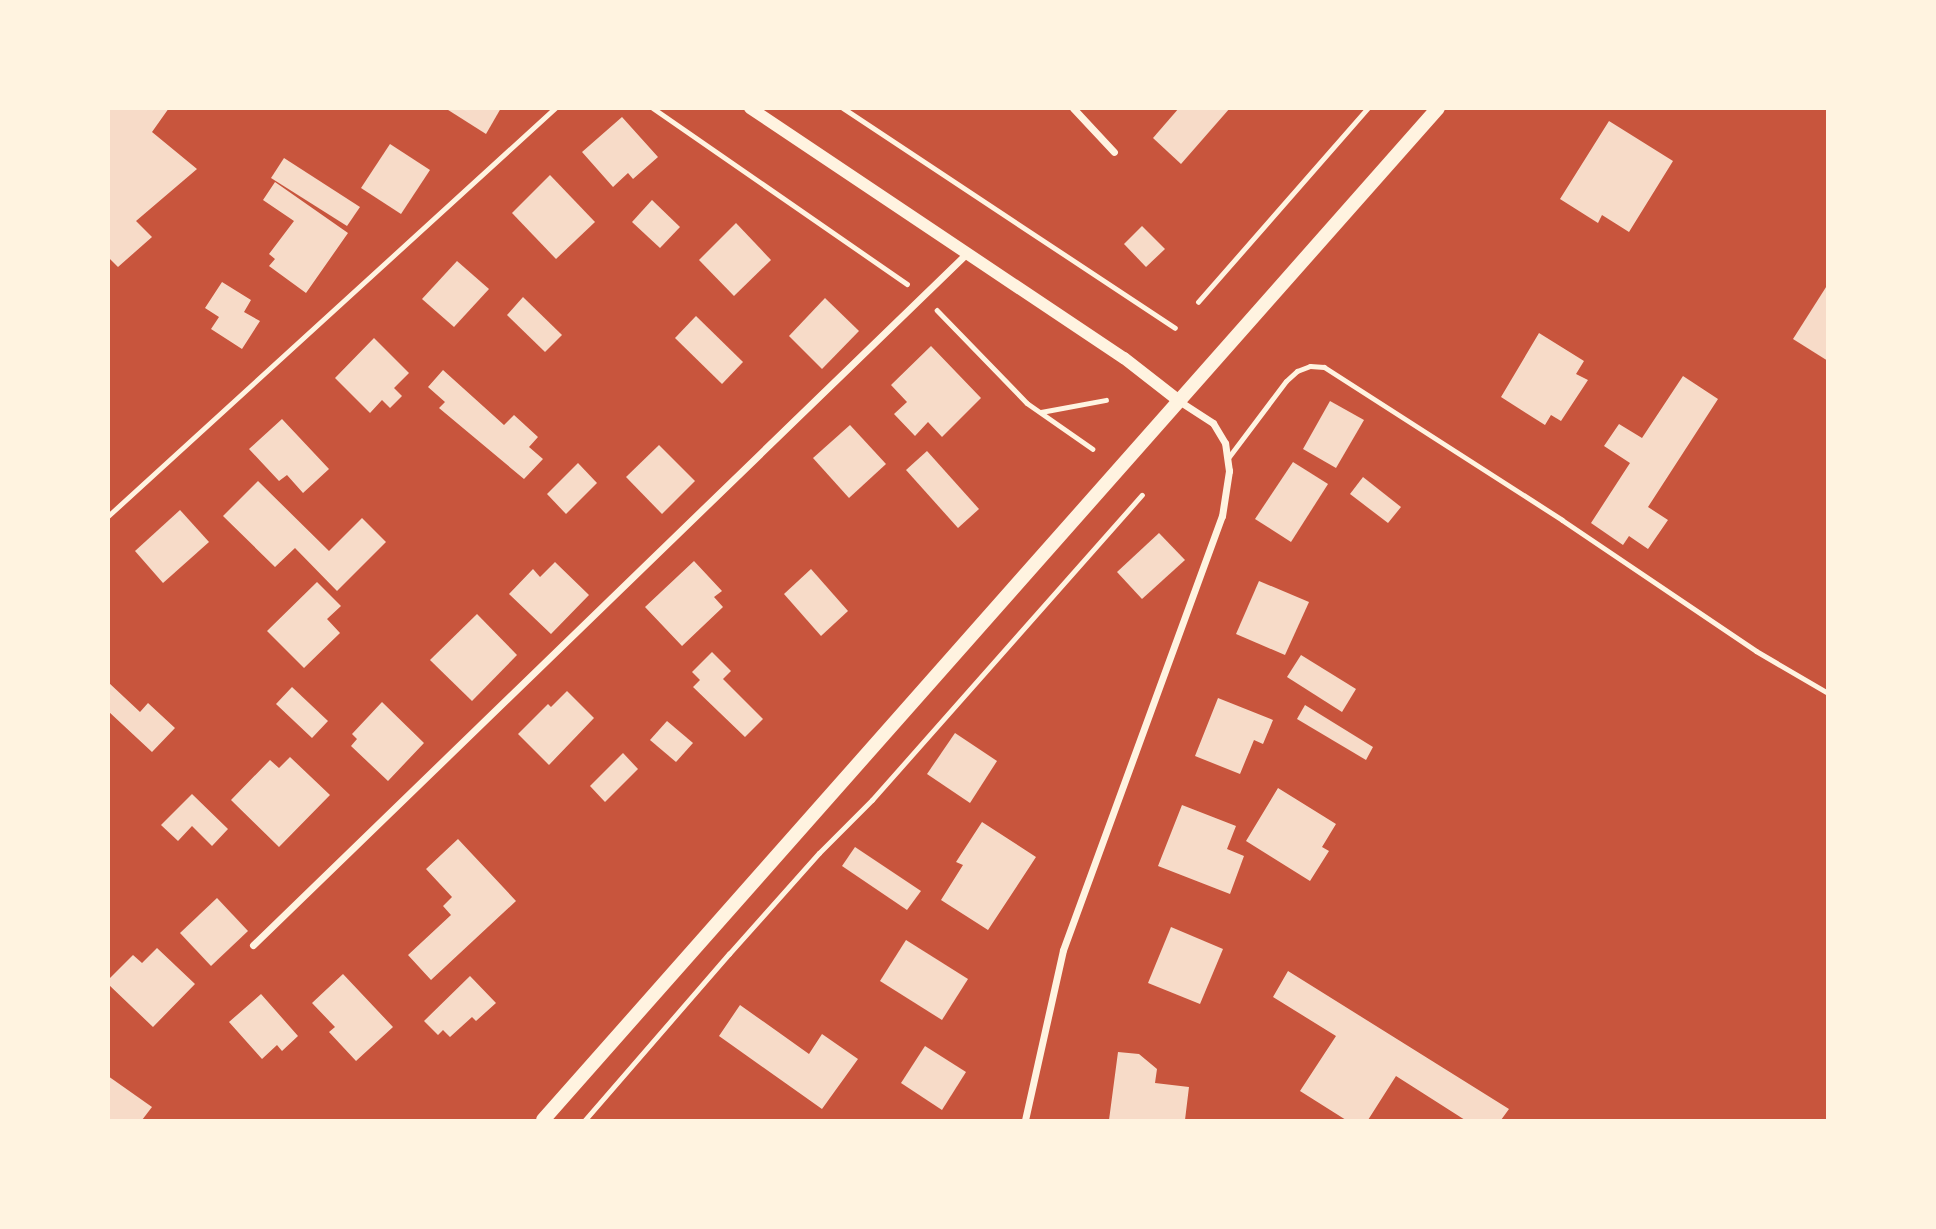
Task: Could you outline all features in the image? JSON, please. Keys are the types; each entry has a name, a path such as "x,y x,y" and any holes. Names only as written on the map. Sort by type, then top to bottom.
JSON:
{"main road":[{"path":"544,1121 1438,108"}],"street":[{"path":"750,108 1124,358 1179,401 1213,423 1228,458 1222,516 1063,950 1025,1121"},
{"path":"1073,108 1114,152"},
{"path":"253,945 967,253"}],"lane":[{"path":"108,516 555,108"},
{"path":"1228,458 1286,381 1297,371 1310,366 1324,367 1551,513 1745,643 1828,693"}],"path":[{"path":"653,108 923,296 1027,403 1093,449"},
{"path":"843,108 1175,328"},
{"path":"1198,302 1368,108"},
{"path":"1040,412 1106,400"},
{"path":"584,1121 756,924 872,800 1142,495"}],"building":[{"path":"108,108 169,108 152,132 197,169 136,221 152,237 118,267 108,257"},
{"path":"445,108 501,108 486,134"},
{"path":"1179,108 1230,108 1181,164 1153,138"},
{"path":"622,117 658,157 633,179 628,173 613,187 582,152"},
{"path":"1609,121 1673,161 1629,232 1602,215 1598,223 1560,199"},
{"path":"390,144 430,170 401,214 361,188"},
{"path":"284,158 360,207 347,226 271,178"},
{"path":"550,175 595,222 556,259 512,213"},
{"path":"275,182 348,233 306,293 269,266 275,259 269,254 294,221 263,200"},
{"path":"652,200 680,227 660,248 632,222"},
{"path":"736,223 771,260 734,296 699,260"},
{"path":"1142,226 1165,249 1146,267 1124,244"},
{"path":"457,261 489,289 454,327 422,299"},
{"path":"222,282 251,300 244,312 260,321 242,349 211,329 219,317 205,308"},
{"path":"1828,284 1828,361 1793,339"},
{"path":"523,297 562,335 545,352 507,315"},
{"path":"825,298 859,331 822,369 789,336"},
{"path":"696,316 743,362 722,384 675,338"},
{"path":"1539,333 1584,361 1576,374 1588,380 1561,421 1551,415 1545,425 1501,397"},
{"path":"374,338 409,373 394,388 402,396 390,408 382,400 370,413 335,378"},
{"path":"931,346 981,398 942,437 928,422 915,436 894,414 907,402 891,385"},
{"path":"443,370 504,425 514,415 538,437 529,447 543,459 524,479 439,408 445,402 428,387"},
{"path":"1683,376 1718,399 1648,507 1668,520 1648,549 1629,536 1623,545 1591,523 1630,463 1604,446 1619,424 1642,438"},
{"path":"1330,401 1364,420 1336,468 1303,449"},
{"path":"282,419 329,469 303,493 287,475 279,481 249,449"},
{"path":"850,425 886,464 849,498 813,458"},
{"path":"659,445 695,481 662,514 626,477"},
{"path":"927,451 979,509 958,528 906,470"},
{"path":"1293,462 1328,484 1291,542 1255,519"},
{"path":"578,463 597,483 566,514 547,494"},
{"path":"1363,477 1401,507 1388,523 1350,494"},
{"path":"258,481 329,551 362,518 386,542 337,591 295,548 275,567 223,516"},
{"path":"180,510 209,542 163,583 135,551"},
{"path":"1159,533 1185,560 1142,599 1117,572"},
{"path":"694,561 722,591 714,597 723,607 682,646 645,607"},
{"path":"555,562 589,595 551,634 509,594 533,569 540,577"},
{"path":"811,569 848,611 821,636 784,594"},
{"path":"1259,581 1309,602 1285,655 1236,634"},
{"path":"317,582 341,606 327,619 340,633 304,668 267,631"},
{"path":"477,614 517,655 472,701 430,660"},
{"path":"712,652 731,671 723,679 763,719 745,737 693,687 700,680 692,672"},
{"path":"1301,655 1356,689 1342,712 1287,677"},
{"path":"108,682 140,712 148,703 175,728 152,752 108,711"},
{"path":"292,687 328,721 312,738 276,704"},
{"path":"567,691 594,718 549,765 518,734 548,704 551,707"},
{"path":"1218,698 1273,720 1263,744 1254,740 1240,774 1195,756"},
{"path":"382,702 424,743 388,781 351,746 357,739 352,734"},
{"path":"1305,705 1373,747 1366,760 1297,719"},
{"path":"667,721 693,743 676,762 650,740"},
{"path":"955,733 997,761 970,803 927,774"},
{"path":"623,753 638,769 605,802 590,786"},
{"path":"290,757 330,795 279,847 231,800 270,760 279,768"},
{"path":"1278,788 1336,824 1322,847 1329,851 1310,881 1246,841"},
{"path":"192,794 228,829 212,846 192,826 178,841 161,825"},
{"path":"1182,805 1236,826 1227,849 1244,856 1230,894 1158,866"},
{"path":"982,822 1036,857 988,930 941,900 963,865 956,862"},
{"path":"458,839 516,901 431,980 408,955 451,915 443,906 452,897 426,869"},
{"path":"855,847 921,891 907,910 842,866"},
{"path":"217,898 248,931 211,966 180,933"},
{"path":"1171,927 1223,949 1200,1004 1148,983"},
{"path":"906,940 968,979 942,1020 880,981"},
{"path":"157,948 195,984 153,1027 108,984 108,980 133,955 142,963"},
{"path":"1288,971 1509,1109 1501,1120 1465,1120 1396,1076 1368,1120 1346,1120 1300,1091 1336,1036 1273,997"},
{"path":"343,974 393,1027 356,1061 329,1032 335,1027 312,1003"},
{"path":"470,976 496,1003 476,1021 472,1017 450,1037 443,1030 438,1035 424,1021"},
{"path":"261,994 298,1036 282,1051 277,1045 262,1059 229,1022"},
{"path":"740,1005 809,1054 822,1034 858,1059 822,1109 719,1036"},
{"path":"925,1046 966,1072 942,1110 901,1083"},
{"path":"1118,1052 1139,1054 1157,1069 1155,1083 1189,1087 1185,1120 1109,1120"},
{"path":"108,1076 152,1107 142,1120 108,1120"}]}
